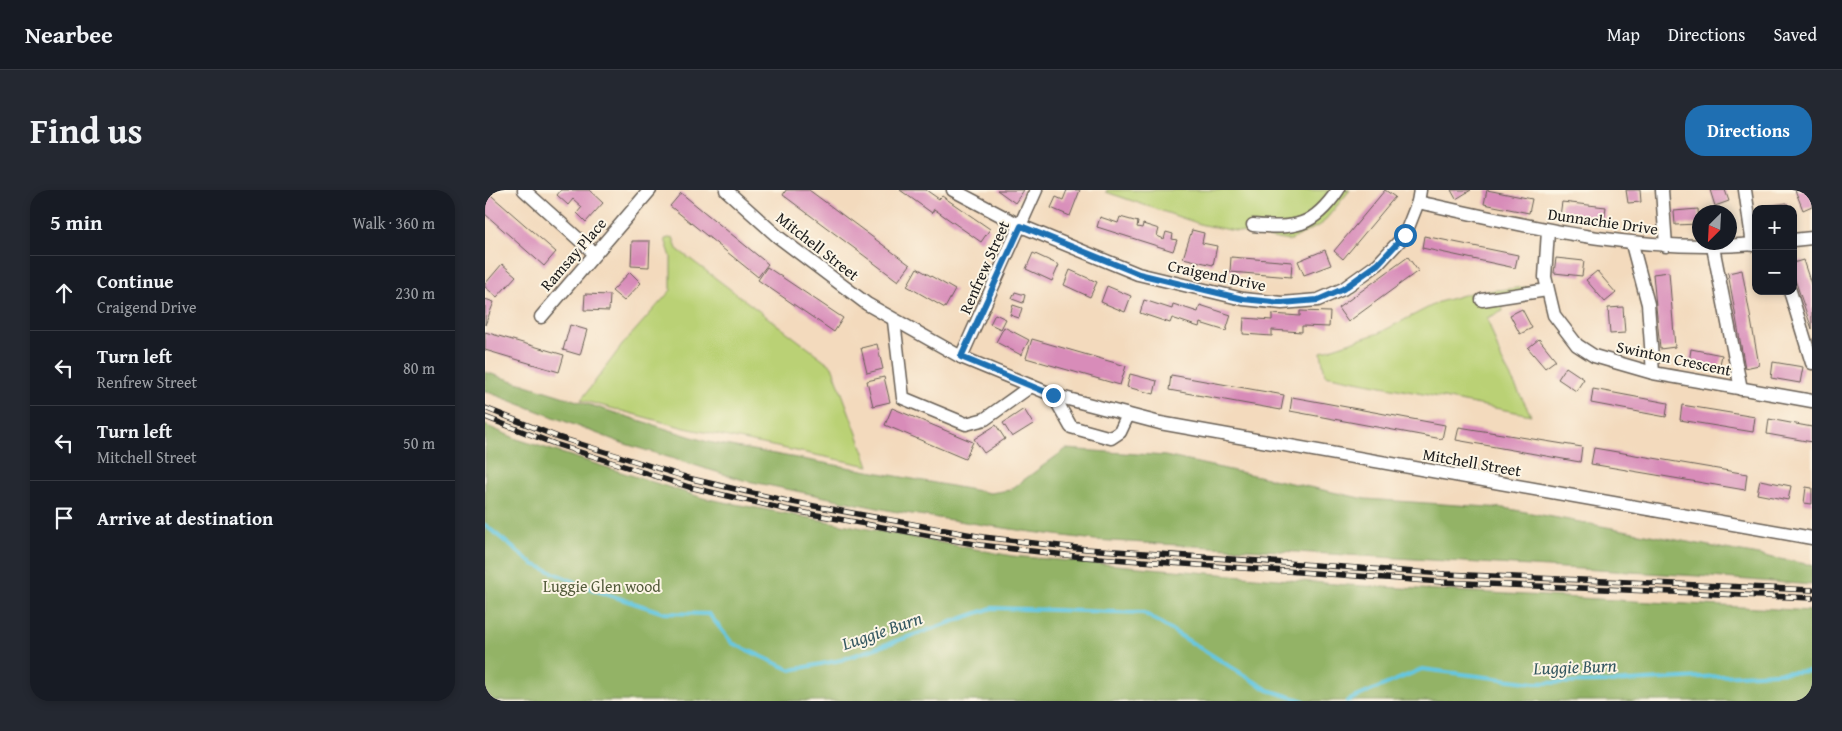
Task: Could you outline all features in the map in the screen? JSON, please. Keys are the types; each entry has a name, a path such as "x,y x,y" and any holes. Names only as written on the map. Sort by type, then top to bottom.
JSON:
{"street":[{"path":"524,190 595,254"},
{"name":"Ramsay Place","path":"541,318 650,190"},
{"name":"Mitchell Street","path":"726,190 817,268 867,304 961,357 1053,395 1128,415 1320,452 1812,538"},
{"name":"Craigend Drive","path":"953,190 1021,226 1139,274 1243,299 1282,303 1318,300 1343,289 1378,264 1405,235 1419,196"},
{"name":"Renfrew Street","path":"961,357 1036,190"},
{"path":"1253,225 1283,228 1301,225 1314,217 1338,190"},
{"path":"1662,190 1666,246"},
{"path":"1745,190 1752,228"},
{"name":"Dunnachie Drive","path":"1419,196 1549,231 1632,244 1692,247"},
{"name":"Swinton Crescent","path":"1549,231 1545,277 1554,315 1577,345 1594,356 1653,373 1812,401"},
{"path":"1797,240 1812,238"},
{"path":"1632,244 1648,304 1653,373"},
{"name":"Dunnachie Drive","path":"1737,245 1752,244"},
{"name":"Swinton Crescent","path":"1714,250 1741,389"},
{"path":"1482,300 1547,290"},
{"path":"1791,295 1812,363"},
{"path":"894,320 903,398 966,424 985,419 1031,386"},
{"path":"1053,395 1071,427 1111,438 1120,432 1128,415"}],"green space":[{"path":"1107,190 1350,190 1322,224 1289,241 1203,225 1106,192"},
{"path":"673,237 677,249 832,366 869,466 685,428 581,400 623,344 671,290 671,257 665,239"},
{"path":"1526,287 1533,296 1502,305 1503,311 1487,318 1502,361 1531,415 1325,375 1321,352 1379,333 1439,302 1470,293"},
{"path":"485,372 708,442 990,493 1010,490 1066,449 1165,456 1365,499 1504,508 1812,565 1812,585 1698,576 1095,540 892,511 743,480 622,443 485,391"},
{"name":"Luggie Glen wood","path":"485,425 517,439 703,498 1012,556 1347,585 1812,611 1812,701 494,701 485,692"}],"building":[{"path":"485,190 556,252 544,266 485,214"},
{"path":"561,190 589,190 603,203 586,222 577,213 582,207 573,199 568,205 557,195"},
{"path":"786,190 809,190 910,265 898,281 783,195"},
{"path":"900,190 926,190 939,199 942,196 990,229 981,242 934,209 932,213"},
{"path":"997,190 1024,190 1015,203"},
{"path":"1067,190 1080,190 1070,216 1051,208 1056,197 1063,200"},
{"path":"1385,190 1395,197 1343,259 1334,251"},
{"path":"1451,190 1471,190 1456,199"},
{"path":"1487,190 1532,199 1529,213 1484,204"},
{"path":"1626,190 1640,190 1641,202 1628,203"},
{"path":"1710,190 1725,190 1729,201 1715,205"},
{"path":"1795,190 1811,190 1812,206 1803,210"},
{"path":"681,193 768,264 758,277 670,206"},
{"path":"1562,202 1606,207 1604,221 1560,216"},
{"path":"1787,203 1787,205 1771,205"},
{"path":"1692,210 1692,224 1675,225 1674,211"},
{"path":"1100,217 1118,223 1120,217 1138,222 1137,227 1142,228 1143,224 1159,229 1157,236 1164,239 1166,232 1173,234 1172,239 1177,240 1173,251 1097,227"},
{"path":"1192,230 1204,233 1202,243 1217,246 1213,265 1183,258"},
{"path":"1424,236 1518,255 1515,268 1422,248"},
{"path":"632,241 650,241 649,267 631,266"},
{"path":"1325,250 1331,265 1304,275 1298,261"},
{"path":"1033,253 1059,265 1052,281 1026,269"},
{"path":"1231,257 1292,262 1291,277 1230,272"},
{"path":"1408,257 1418,271 1348,322 1338,308"},
{"path":"1556,258 1584,261 1582,276 1554,273"},
{"path":"1803,260 1812,287 1812,329 1797,286 1797,262"},
{"path":"502,264 516,276 497,297 485,287 485,284"},
{"path":"767,267 843,318 834,332 758,280"},
{"path":"917,268 955,290 945,308 907,286"},
{"path":"1070,270 1097,282 1090,297 1064,285"},
{"path":"1742,270 1759,365 1745,368 1728,273"},
{"path":"1597,271 1616,293 1605,302 1586,280"},
{"path":"630,272 641,283 624,301 612,291"},
{"path":"1669,272 1675,347 1660,349 1653,274"},
{"path":"1107,286 1131,296 1125,312 1101,302"},
{"path":"1015,292 1025,295 1023,303 1012,299"},
{"path":"585,294 610,295 609,311 584,310"},
{"path":"485,299 494,302 485,325"},
{"path":"1144,300 1172,309 1173,304 1198,312 1200,305 1231,315 1226,331 1200,323 1199,327 1172,318 1170,323 1140,313"},
{"path":"1013,305 1022,308 1019,318 1010,315"},
{"path":"1623,307 1625,333 1610,334 1608,308"},
{"path":"1522,309 1532,328 1520,334 1510,315"},
{"path":"1300,311 1330,312 1329,327 1302,326 1302,332 1272,330 1272,336 1243,334 1244,318 1272,320 1272,314 1300,316"},
{"path":"995,314 1006,319 1001,329 990,324"},
{"path":"570,325 587,330 580,355 563,350"},
{"path":"1004,327 1029,340 1021,355 996,342"},
{"path":"485,332 564,355 559,372 485,350"},
{"path":"1032,339 1126,366 1120,385 1026,358"},
{"path":"1539,339 1556,360 1545,368 1528,348"},
{"path":"877,344 883,369 867,373 861,348"},
{"path":"1691,349 1722,355 1719,369 1689,363"},
{"path":"1773,362 1803,367 1800,383 1771,378"},
{"path":"1566,367 1584,379 1576,391 1558,379"},
{"path":"1130,374 1157,381 1154,394 1127,387"},
{"path":"1171,375 1284,395 1281,410 1169,390"},
{"path":"884,377 890,402 873,406 867,381"},
{"path":"1593,389 1668,403 1666,417 1591,403"},
{"path":"1292,397 1445,425 1442,439 1290,411"},
{"path":"1682,405 1755,417 1753,432 1680,420"},
{"path":"892,408 973,442 965,459 885,425"},
{"path":"1024,409 1033,424 1012,437 1003,423"},
{"path":"1769,419 1812,427 1812,442 1767,434"},
{"path":"996,425 1005,439 984,453 974,439"},
{"path":"1459,427 1582,447 1580,462 1456,440"},
{"path":"1594,448 1747,474 1745,490 1591,464"},
{"path":"1760,480 1791,486 1788,500 1757,494"},
{"path":"1806,487 1812,488 1812,504 1804,503"}],"waterway":[{"name":"Luggie Burn","path":"485,525 533,564 594,590 664,613 709,614 732,643 791,670 841,660 992,608 1144,613 1268,690 1304,701"},
{"name":"Luggie Burn","path":"1347,701 1422,669 1535,683 1609,682 1812,671"}],"railway":[{"path":"485,408 558,437 692,479 787,501 983,537 1086,549 1445,574 1812,590"},
{"path":"485,417 555,444 689,487 784,509 980,545 1083,557 1442,582 1812,598"}],"route":[{"path":"1053,395 961,357 1021,226 1139,274 1243,299 1282,303 1318,300 1343,289 1378,264 1405,235"}]}
